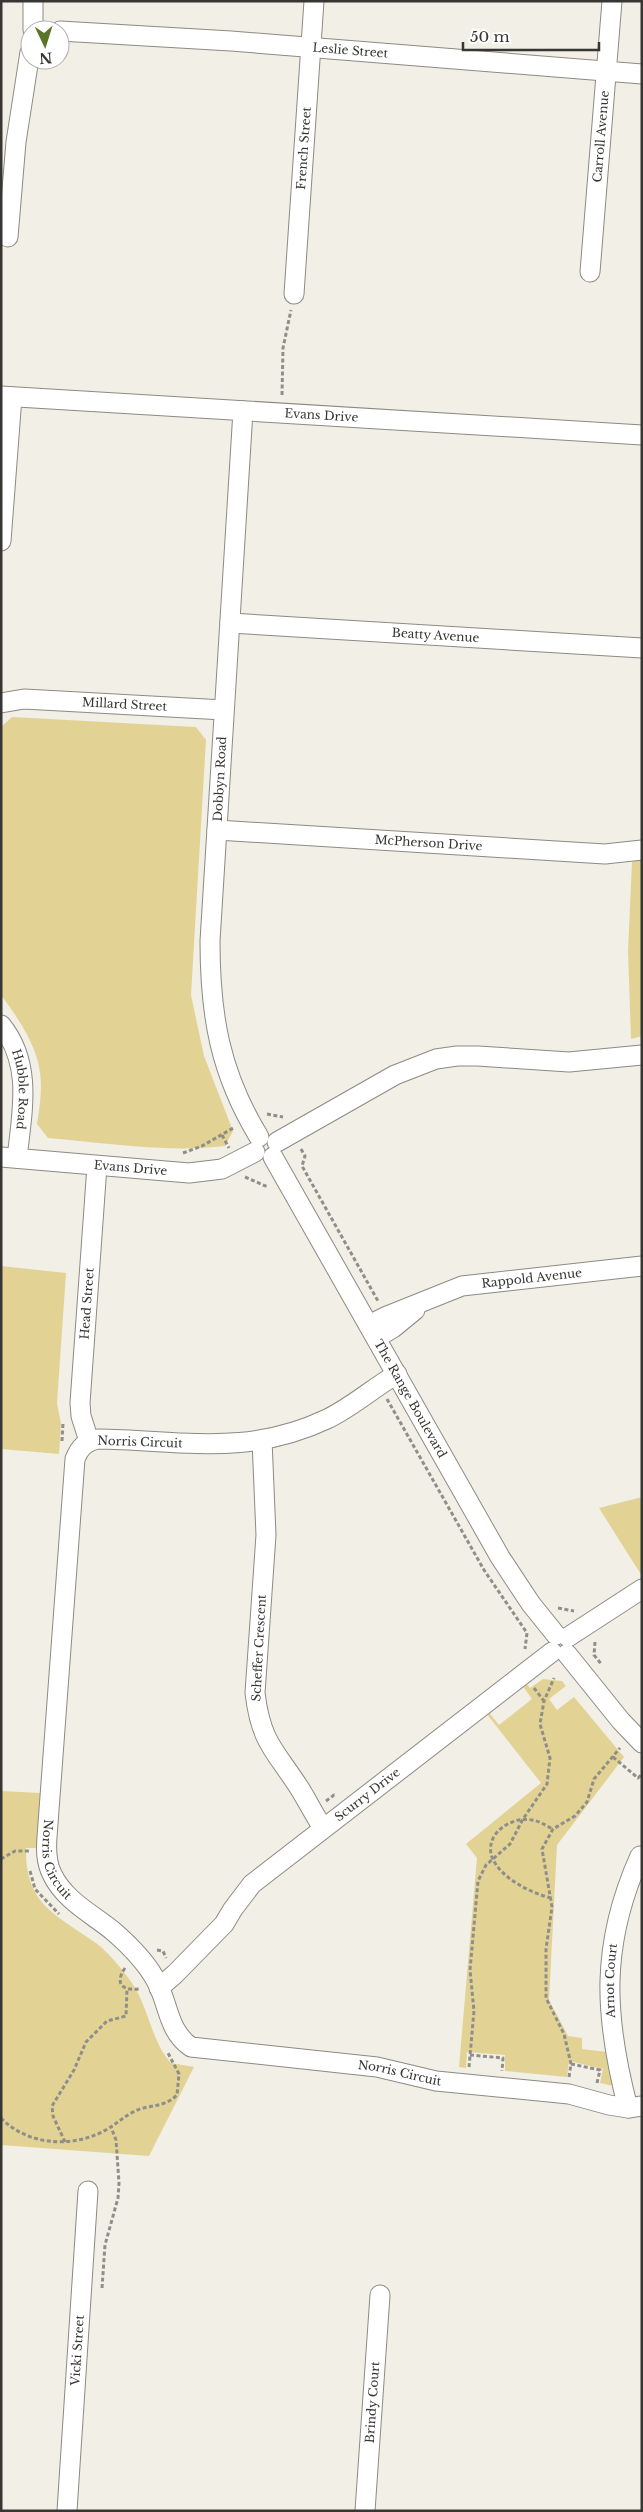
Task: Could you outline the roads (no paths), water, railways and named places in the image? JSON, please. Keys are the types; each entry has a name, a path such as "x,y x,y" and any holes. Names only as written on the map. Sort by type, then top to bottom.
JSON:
{"street":[{"path":"32,1 35,20"},
{"name":"French Street","path":"294,294 314,1"},
{"name":"Carroll Avenue","path":"590,272 608,71 612,1"},
{"name":"Leslie Street","path":"70,32 311,48 642,74"},
{"path":"8,237 16,142 27,70"},
{"path":"1,541 7,396"},
{"name":"Evans Drive","path":"7,396 642,436"},
{"name":"Dobbyn Road","path":"243,412 210,941 210,981 214,1023 223,1063 249,1120 271,1144"},
{"name":"Beatty Avenue","path":"230,623 642,648"},
{"name":"Millard Street","path":"1,691 24,699"},
{"name":"Millard Street","path":"1,703 24,699 224,710"},
{"name":"McPherson Drive","path":"217,830 605,854 642,850"},
{"name":"Hubble Road","path":"1,1025 17,1052 23,1074 9,1157"},
{"path":"271,1144 396,1075 436,1059 456,1056 478,1056 569,1062 642,1056"},
{"name":"Evans Drive","path":"9,1157 189,1173 222,1170 271,1144"},
{"name":"The Range Boulevard","path":"271,1144 500,1557 531,1604 561,1644 621,1721 642,1742"},
{"name":"Head Street","path":"89,1441 81,1416 80,1403 97,1166"},
{"name":"Rappold Avenue","path":"373,1331 387,1316 449,1290 480,1282 642,1266"},
{"name":"Rappold Avenue","path":"373,1331 393,1328 425,1301"},
{"name":"Norris Circuit","path":"400,1378 384,1393 348,1407 326,1419 294,1431 256,1441 217,1445 105,1439 89,1441 79,1449 75,1459 46,1856 51,1874 58,1886 71,1900 114,1932 135,1952 174,2030 181,2040 190,2047 377,2067 453,2083 569,2094 635,2107"},
{"name":"Norris Circuit","path":"348,1407 368,1391 400,1378"},
{"name":"Scheffer Crescent","path":"256,1441 264,1496 266,1535 255,1693 257,1714 262,1732 272,1750 300,1789 329,1824"},
{"name":"Scurry Drive","path":"152,1987 198,1950 224,1924 252,1884 593,1618 642,1589"},
{"name":"Arnot Court","path":"635,2107 612,2033 610,1970 619,1909 640,1856"},
{"name":"Vicki Street","path":"67,2511 88,2190"},
{"name":"Brindy Court","path":"365,2511 380,2295"}]}
